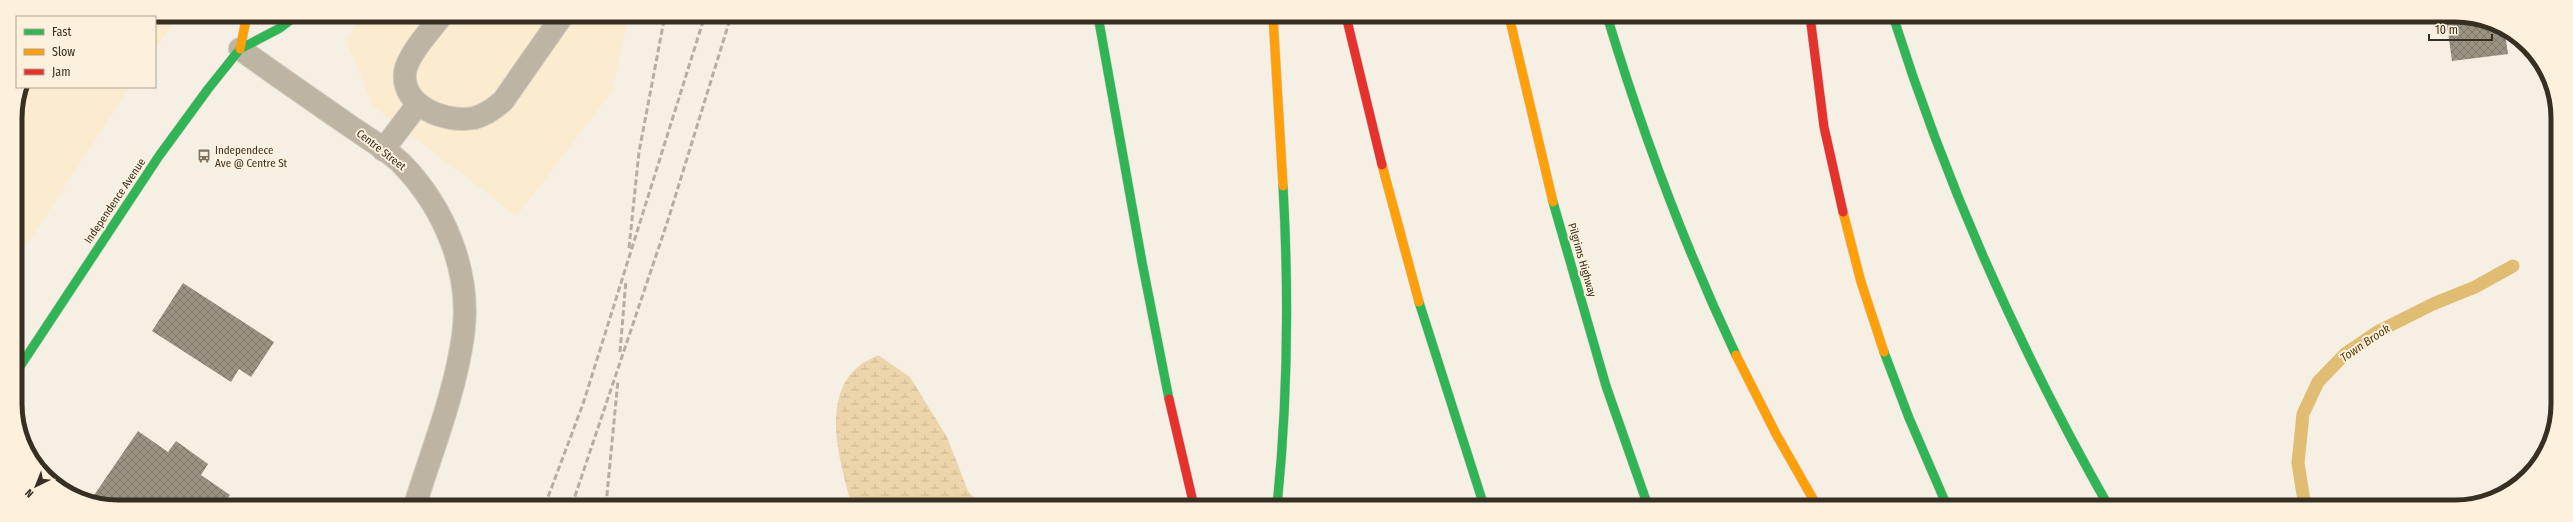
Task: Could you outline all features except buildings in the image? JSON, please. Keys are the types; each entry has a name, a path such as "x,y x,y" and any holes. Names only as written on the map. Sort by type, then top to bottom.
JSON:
{"main road":[{"name":"Independence Avenue","path":"240,49 246,22"},
{"name":"Independence Avenue","path":"22,363 159,156 240,49 280,28 288,22"},
{"path":"1099,22 1150,313 1164,383 1193,500"},
{"path":"1273,22 1283,172 1288,317 1285,413 1278,500"},
{"path":"1347,22 1382,168 1425,326 1482,500"},
{"name":"Pilgrims Highway","path":"1510,22 1565,248 1609,394 1646,500"},
{"path":"1609,22 1651,154 1704,288 1749,383 1814,500"},
{"path":"1811,22 1827,140 1857,263 1908,418 1943,500"},
{"path":"1895,22 1932,133 1996,290 2052,403 2106,500"}],"street":[{"path":"437,22 409,60 405,72 406,83 418,104 444,116 461,119 490,112 503,101 558,22"},
{"name":"Centre Street","path":"240,49 383,150 414,177 440,214 455,252 463,294 464,329 458,363 417,500"},
{"path":"383,150 418,104"}],"shaded area":[{"path":"156,22 173,22 156,48"},
{"path":"358,22 627,22 612,91 517,216 373,106 346,40"},
{"path":"27,88 129,88 22,252 22,118"}],"green space":[{"path":"878,355 910,377 947,437 968,491 976,500 850,500 839,452 836,433 836,414 839,396 847,380 861,364"}],"waterway":[{"name":"Town Brook","path":"2304,500 2298,463 2303,414 2318,382 2345,354 2379,331 2433,304 2475,287 2513,266"}],"railway":[{"path":"629,248 639,152 664,22"},
{"path":"547,500 583,404 703,22"},
{"path":"574,500 668,220 729,22"},
{"path":"620,352 626,280"},
{"path":"606,500 618,380"}],"traffic: fast":[{"path":"22,363 159,156 208,89 240,49 280,28 288,22"},
{"path":"1099,22 1142,262 1169,399"},
{"path":"1609,22 1649,145 1665,188 1699,272 1736,355"},
{"path":"1895,22 1914,81 1937,144 1988,268 2045,388 2105,500"},
{"path":"1278,500 1285,386 1287,306 1283,186"},
{"path":"1553,202 1606,386 1646,500"},
{"path":"1419,302 1482,500"},
{"path":"1884,352 1909,418 1944,500"}],"traffic: slow":[{"path":"240,49 246,22"},
{"path":"1273,22 1283,186"},
{"path":"1510,22 1553,202"},
{"path":"1382,165 1419,302"},
{"path":"1843,212 1861,282 1884,352"},
{"path":"1736,355 1776,434 1814,500"}],"traffic: jam":[{"path":"1347,22 1382,165"},
{"path":"1811,22 1824,127 1843,212"},
{"path":"1169,399 1193,500"}],"place":[{"name":"Independece Ave @ Centre St","path":"204,156"}]}
